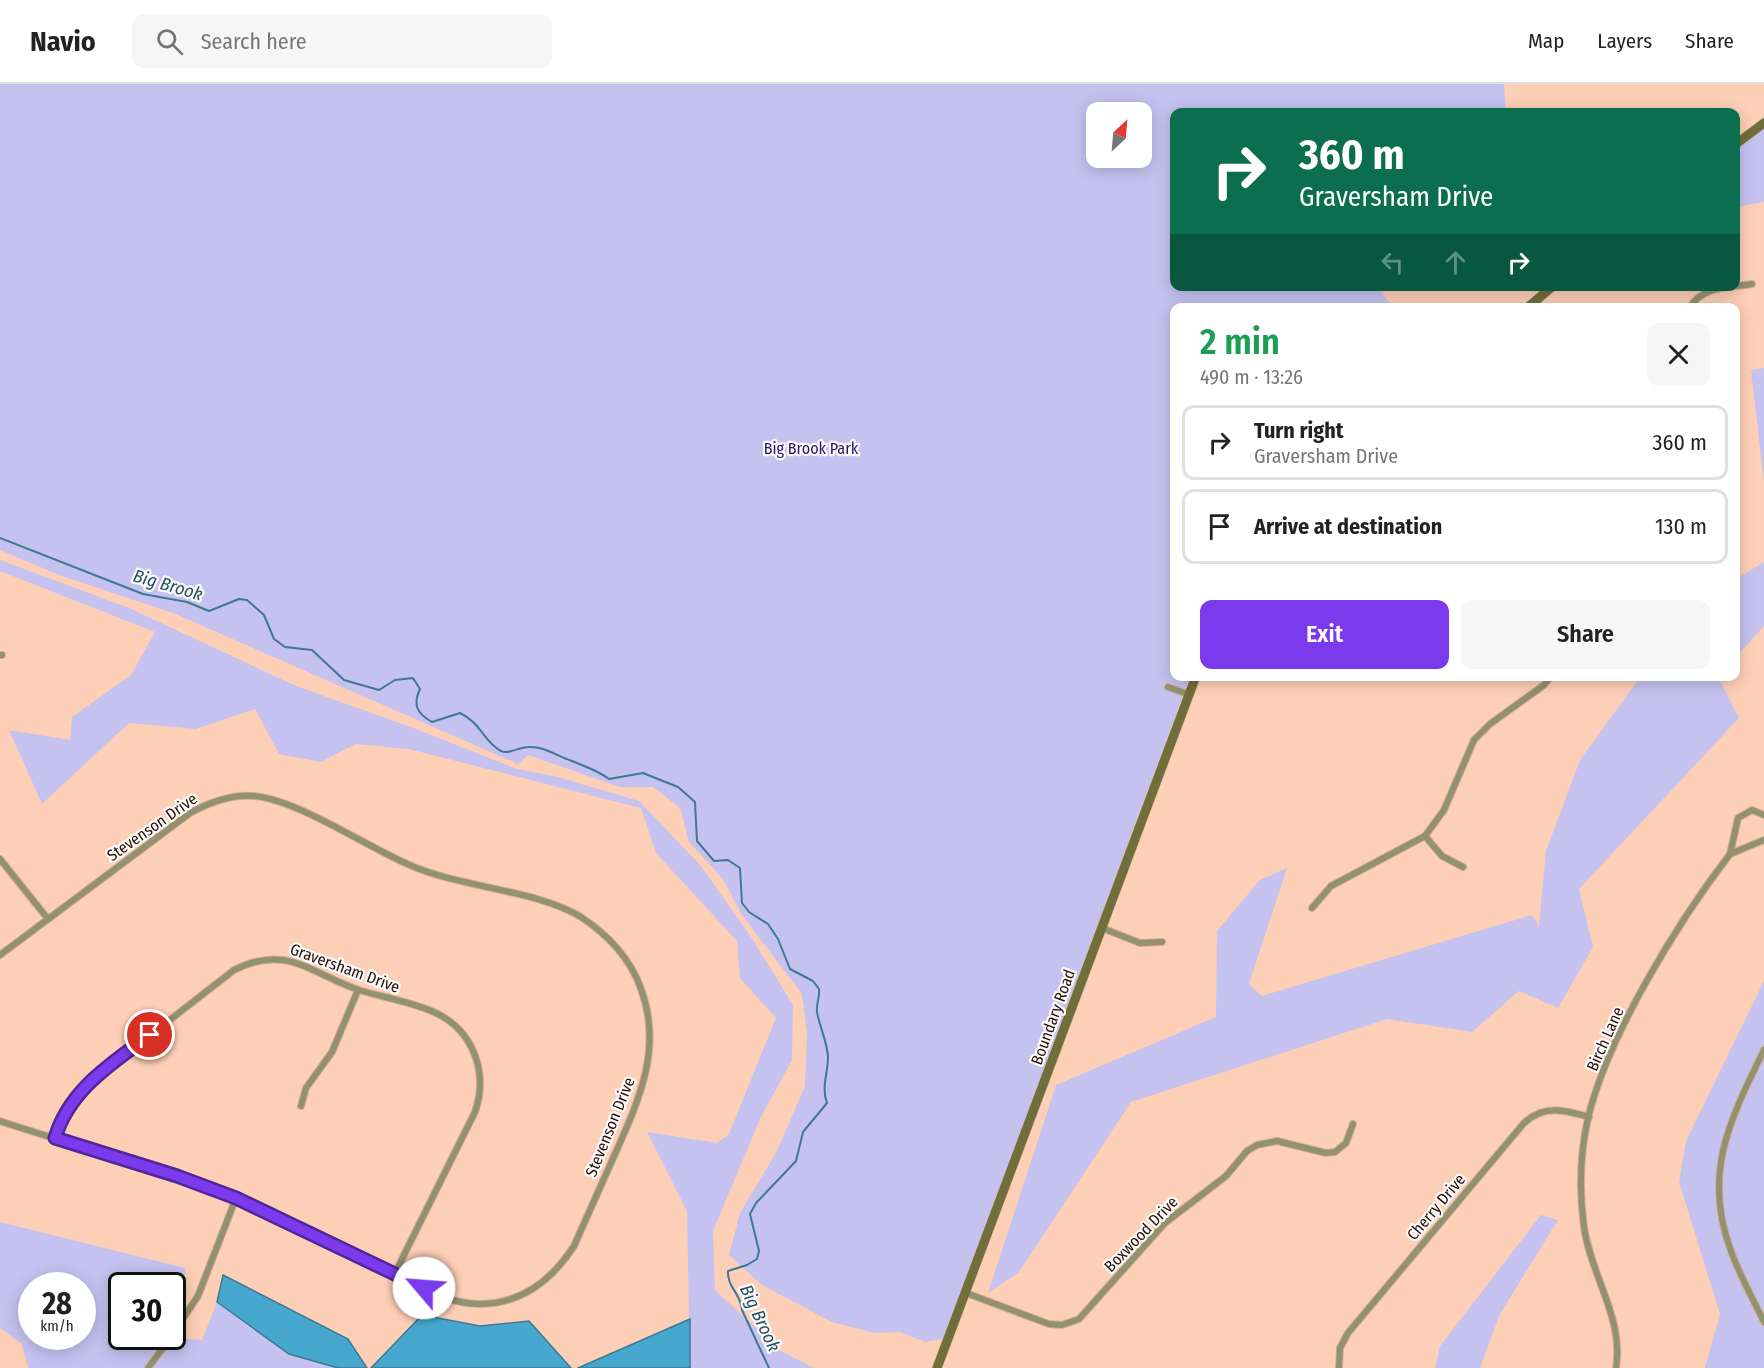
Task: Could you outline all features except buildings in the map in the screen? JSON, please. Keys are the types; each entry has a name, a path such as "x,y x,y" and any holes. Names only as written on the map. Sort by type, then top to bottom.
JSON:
{"street":[{"path":"1740,141 1764,123"},
{"path":"1740,286 1752,284"},
{"path":"1533,303 1547,291"},
{"path":"1693,303 1699,296 1708,291"},
{"name":"Boundary Road","path":"937,1368 1194,681"},
{"path":"1312,908 1331,886 1425,836 1444,810 1473,740 1490,724 1544,686 1548,681"},
{"path":"1168,687 1190,695"},
{"name":"Stevenson Drive","path":"0,955 190,813 221,799 255,796 289,806 432,873 562,908 605,935 626,959 641,987 648,1012 650,1052 639,1099 574,1246 562,1266 537,1288 496,1303 457,1301 236,1198 177,1176 0,1121"},
{"name":"Birch Lane","path":"1616,1368 1618,1347 1615,1324 1584,1229 1581,1166 1588,1117 1605,1071 1637,1001 1692,907 1730,854 1738,818 1752,810 1764,815"},
{"path":"1425,836 1442,856 1463,867"},
{"path":"1730,854 1764,840"},
{"path":"0,859 48,919"},
{"path":"1102,928 1140,944 1162,942"},
{"name":"Graversham Drive","path":"55,1138 66,1111 85,1086 244,965 264,959 286,959 358,990 429,1010 446,1018 460,1030 471,1045 480,1070 480,1096 475,1112 395,1273"},
{"path":"301,1106 306,1088 332,1052 358,990"},
{"path":"1764,1050 1727,1129 1720,1161 1718,1188 1724,1231 1731,1252 1764,1322"},
{"name":"Cherry Drive","path":"1339,1368 1340,1348 1348,1333 1524,1124 1545,1110 1566,1110 1588,1117"},
{"name":"Boxwood Drive","path":"966,1293 1049,1324 1062,1325 1079,1319 1165,1223 1226,1176 1247,1151 1257,1145 1277,1141 1326,1153 1335,1152 1346,1143 1353,1124"},
{"path":"186,1314 198,1296 236,1198"},
{"path":"148,1368 162,1350"}],"green space":[{"name":"Big Brook Park","path":"0,84 1504,84 1506,108 1170,108 1170,291 1380,291 1390,303 1170,303 1170,681 1189,681 943,1339 925,1342 900,1332 874,1333 832,1322 762,1285 729,1255 740,1213 777,1151 805,1086 807,1034 802,994 742,915 723,879 689,842 680,808 653,787 620,787 528,755 518,764 173,613 59,575 0,550"},
{"path":"1764,117 1764,202 1740,206 1740,137"},
{"path":"1764,368 1764,482 1751,370"},
{"path":"0,560 129,608 296,686 411,727 517,769 558,777 639,801 701,866 751,937 793,1005 792,1060 760,1119 713,1231 715,1290 781,1351 814,1368 690,1368 687,1211 647,1132 717,1143 729,1134 776,1018 740,978 737,941 656,853 641,808 409,749 356,744 321,762 279,754 255,709 196,729 129,723 42,804 9,730 70,740 72,717 131,675 155,632 0,571"},
{"path":"1764,562 1764,626 1740,653 1740,577"},
{"path":"1637,681 1720,681 1739,718 1579,889 1593,947 1558,1008 1519,991 1472,1032 1387,1019 1131,1102 1019,1272 988,1293 1056,1085 1216,1017 1217,931 1260,880 1287,868 1249,984 1262,996 1532,915 1539,926 1546,851 1580,760"},
{"path":"1764,981 1764,1368 1705,1368 1720,1314 1679,1182 1686,1141"},
{"path":"1541,1215 1558,1220 1500,1314 1480,1368 1435,1368 1440,1346"},
{"path":"0,1222 185,1268 185,1272 108,1272 108,1350 186,1350 186,1339 202,1340 217,1302 289,1354 338,1368 28,1368 24,1350 96,1350 96,1272 18,1272 18,1341 0,1328"}],"shaded area":[{"path":"223,1275 348,1339 367,1368 338,1368 289,1354 217,1302"},
{"path":"422,1315 480,1326 529,1321 571,1368 371,1368"},
{"path":"690,1319 690,1368 578,1368"}],"waterway":[{"name":"Big Brook","path":"0,538 143,594 187,602 209,611 239,599 247,600 264,615 274,639 285,647 312,650 344,680 379,690 395,680 413,678 420,689 417,708 432,722 460,713 473,722 490,743 501,751 507,752 528,747 540,748 609,779 643,773 678,787 695,802 697,841 714,861 728,860 740,868 742,903 749,912 768,924 778,939 790,969 813,981 819,989 817,1012 828,1057 825,1080 827,1103 803,1132 796,1161 756,1203 750,1214 759,1251 757,1259 728,1271 730,1282 769,1368"}],"route":[{"path":"150,1035 85,1086 66,1111 55,1138 177,1176 236,1198 424,1288"}]}
